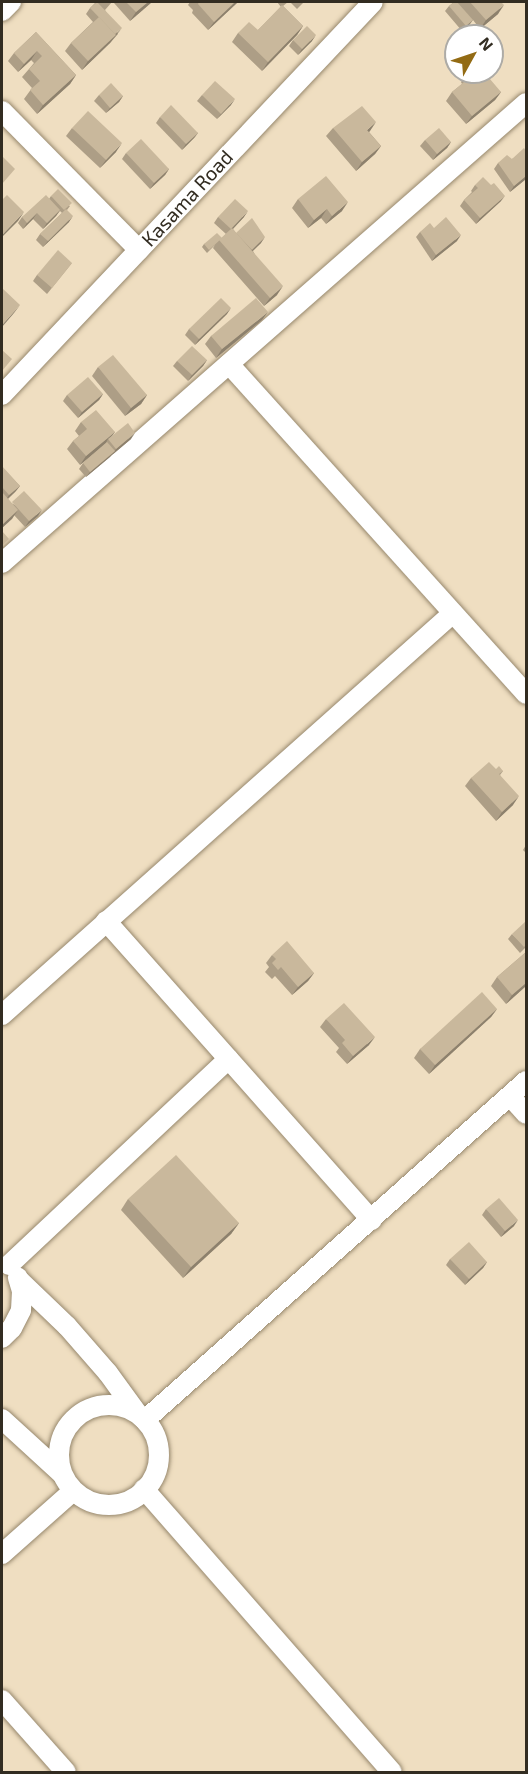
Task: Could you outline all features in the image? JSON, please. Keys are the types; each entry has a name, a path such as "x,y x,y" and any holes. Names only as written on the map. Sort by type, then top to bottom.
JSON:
{"street":[{"path":"2,11 11,2"},
{"name":"Kasama Road","path":"2,395 373,2"},
{"path":"2,563 526,103"},
{"path":"2,111 139,250"},
{"path":"230,364 526,694"},
{"path":"2,1015 453,613"},
{"path":"106,921 371,1220"},
{"path":"10,1268 228,1059"},
{"path":"141,1417 371,1220 526,1081"},
{"path":"510,1096 526,1114"},
{"path":"2,1338 12,1328 21,1310 22,1291 10,1268"},
{"path":"2,1419 89,1501 108,1505 127,1501 144,1490 155,1473 158,1455 155,1436 108,1373 67,1326 10,1268"},
{"path":"67,1482 59,1455 63,1436 82,1414 91,1409 110,1405 141,1417"},
{"path":"2,1554 67,1482"},
{"path":"144,1490 392,1773"},
{"path":"2,1700 66,1773"}],"building":[{"path":"97,2 122,28 115,34 90,8"},
{"path":"126,2 148,2 136,12"},
{"path":"199,2 235,2 214,22 198,4"},
{"path":"457,2 473,20 464,24 449,6"},
{"path":"470,2 501,2 504,5 486,20"},
{"path":"282,5 303,26 268,62 238,33 249,22 258,30"},
{"path":"99,17 116,35 88,61 71,43"},
{"path":"307,26 316,35 302,49 293,40"},
{"path":"36,32 76,75 43,105 30,90 40,81 29,69 42,56 37,51 24,64 14,53"},
{"path":"215,81 235,99 221,114 202,95"},
{"path":"111,83 123,96 110,108 99,95"},
{"path":"462,84 494,84 501,92 472,116 452,92"},
{"path":"171,105 198,133 186,144 160,117"},
{"path":"362,106 376,122 367,130 381,146 362,162 333,128"},
{"path":"88,111 122,143 106,160 72,128"},
{"path":"439,128 451,142 437,154 425,140"},
{"path":"141,139 169,169 154,183 126,153"},
{"path":"524,148 526,176 514,186 498,163 507,155 512,159"},
{"path":"2,156 15,169 2,184"},
{"path":"326,176 348,202 332,216 327,209 314,220 298,199"},
{"path":"483,177 491,185 494,183 505,196 480,218 464,200 478,188 475,185"},
{"path":"58,189 72,203 64,210 51,196"},
{"path":"7,195 24,212 2,235 2,200"},
{"path":"46,195 60,210 47,223 37,213 27,223 22,217"},
{"path":"235,199 248,211 231,229 218,217"},
{"path":"66,209 73,216 48,241 40,234"},
{"path":"446,217 461,235 436,255 420,232 430,223 434,228"},
{"path":"252,218 265,237 252,250 236,233"},
{"path":"232,228 283,286 270,298 219,240"},
{"path":"217,233 222,238 209,250 204,244"},
{"path":"58,250 72,263 52,288 37,275"},
{"path":"2,288 20,305 2,325"},
{"path":"221,298 231,308 199,339 189,329"},
{"path":"256,298 268,312 222,349 211,336"},
{"path":"192,346 207,360 192,375 177,361"},
{"path":"2,350 12,359 2,371"},
{"path":"113,355 147,395 131,408 98,367"},
{"path":"88,377 103,394 82,412 67,395"},
{"path":"96,410 115,432 86,456 73,441 87,429 81,422"},
{"path":"128,423 135,433 116,449 108,439"},
{"path":"107,442 115,451 90,472 83,463"},
{"path":"2,466 20,486 9,495 2,487"},
{"path":"24,491 42,510 29,521 12,502"},
{"path":"2,492 18,510 2,525"},
{"path":"2,531 9,539 2,546"},
{"path":"489,762 496,769 499,766 503,771 499,774 519,796 502,812 471,778"},
{"path":"526,921 526,945 524,947 512,934"},
{"path":"287,941 314,973 298,987 281,967 278,970 272,963 276,959 272,955"},
{"path":"526,952 526,983 512,995 497,977"},
{"path":"482,992 497,1009 435,1065 420,1049"},
{"path":"344,1003 375,1037 353,1056 342,1043 345,1040 326,1019"},
{"path":"176,1155 239,1223 191,1267 128,1199"},
{"path":"499,1198 518,1220 505,1231 486,1209"},
{"path":"469,1242 487,1262 469,1279 450,1259"}]}
